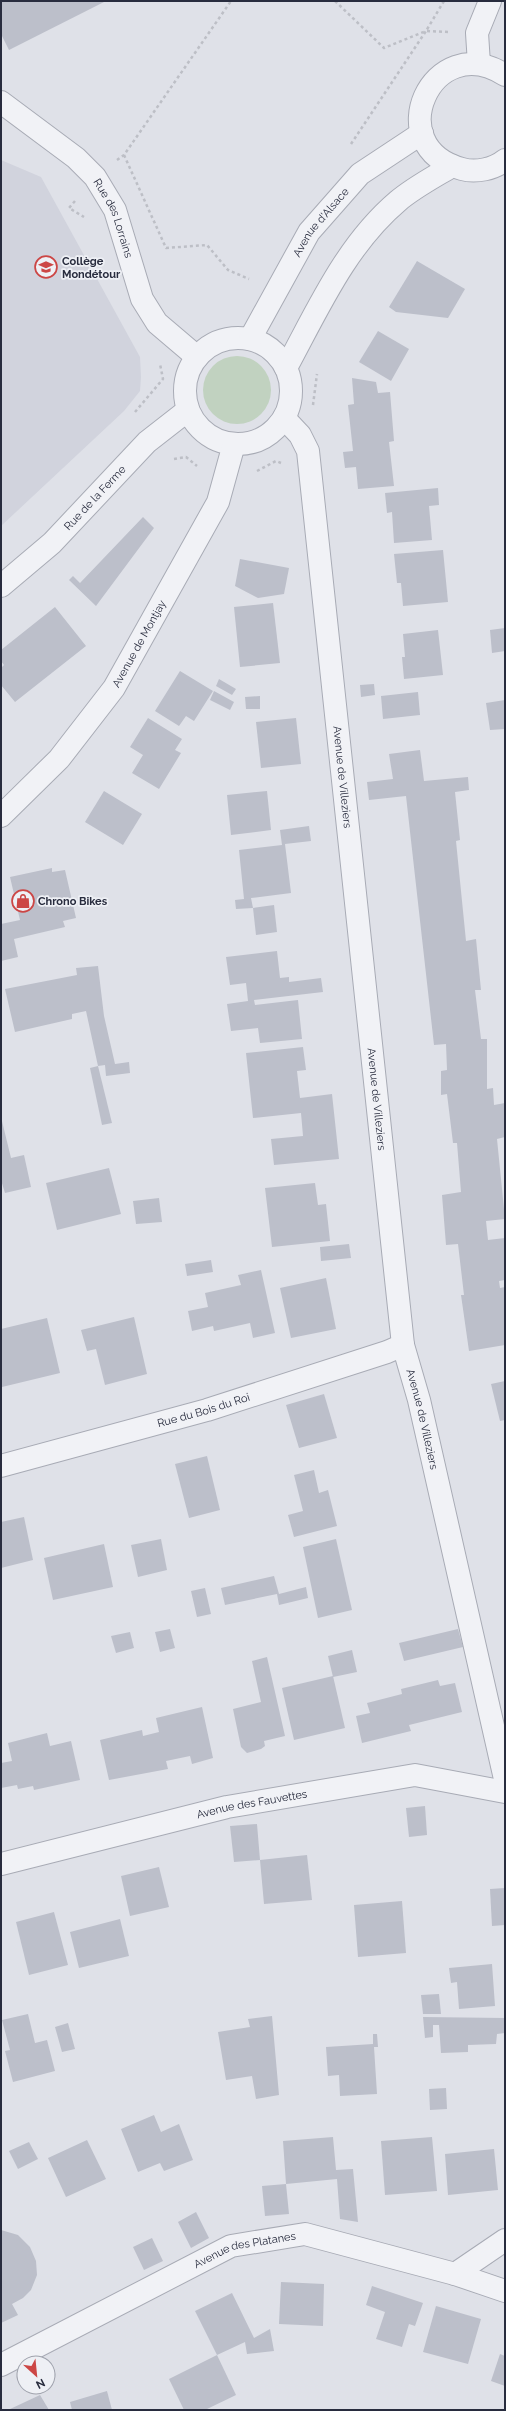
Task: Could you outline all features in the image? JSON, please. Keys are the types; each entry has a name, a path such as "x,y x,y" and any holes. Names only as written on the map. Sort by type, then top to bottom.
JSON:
{"street":[{"path":"479,64 477,33 490,1"},
{"path":"505,74 495,68 479,64 461,65 445,71 431,83 422,98 419,116 422,133 428,147 438,158 452,166 468,171 485,169 505,160"},
{"name":"Rue des Lorrains","path":"1,102 76,158 95,177 115,210 142,299 157,323 197,357"},
{"name":"Avenue d'Alsace","path":"250,339 309,232 360,174 422,133"},
{"path":"286,368 329,288 366,232 399,200 452,166"},
{"path":"235,337 250,339 265,344 278,355 286,368 291,385 290,402 284,418 275,430 262,438 249,443 234,444 219,440 206,433 196,423 188,410 185,392 188,374 197,357 207,347 220,340 235,337"},
{"name":"Rue de la Ferme","path":"1,586 52,543 147,442 188,410"},
{"name":"Avenue de Villeziers","path":"284,418 300,435 308,451 403,1345 419,1400 505,1779"},
{"name":"Avenue de Montjay","path":"1,816 59,759 114,688 218,502 234,444"},
{"name":"Rue du Bois du Roi","path":"1,1466 207,1410 387,1352 403,1345"},
{"name":"Avenue des Fauvettes","path":"1,1864 227,1807 415,1775 505,1792"},
{"name":"Avenue des Platanes","path":"1,2365 231,2246 305,2234 455,2274 505,2291"},
{"path":"455,2274 505,2240"}],"path":[{"path":"127,150 231,1"},
{"path":"335,1 384,48 426,31 477,33"},
{"path":"426,31 444,1"},
{"path":"124,154 166,248 206,245 228,270 276,291"},
{"path":"88,219 69,208 95,177"},
{"path":"159,360 163,379 131,418 158,462 186,457 202,470 202,492 218,502"},
{"path":"312,408 318,371"},
{"path":"254,478 257,471 276,461 283,464"}],"shaded area":[{"name":"Collège Mondétour","path":"1,160 41,177 140,357 141,377 140,391 124,411 1,526"}],"green space":[{"path":"237,356 250,359 261,366 268,377 271,390 268,403 261,414 250,421 237,424 224,421 213,414 206,403 203,390 206,377 213,366 224,359"}],"building":[{"path":"1,1 106,1 9,50 1,34"},
{"path":"417,261 465,289 448,318 396,312 389,307"},
{"path":"378,331 409,349 391,381 359,362"},
{"path":"352,378 376,382 378,393 390,392 394,441 389,442 394,486 358,489 356,467 345,468 343,452 353,451 348,405 354,404"},
{"path":"438,488 439,505 429,506 432,540 394,543 392,512 387,513 385,493"},
{"path":"143,517 154,528 96,606 69,580 73,576 80,583"},
{"path":"443,550 448,602 403,606 401,583 397,583 394,554"},
{"path":"240,559 289,568 284,594 258,598 235,586"},
{"path":"273,603 280,663 240,667 234,607"},
{"path":"55,607 86,646 15,702 1,685 1,668 4,665 1,661 1,650"},
{"path":"505,628 505,651 492,653 490,630"},
{"path":"438,630 443,675 404,679 402,657 405,657 403,634"},
{"path":"180,671 213,691 194,721 186,716 179,726 155,711"},
{"path":"219,679 236,689 232,695 216,686"},
{"path":"374,684 375,695 361,697 360,685"},
{"path":"214,691 234,702 230,710 210,700"},
{"path":"418,692 420,715 383,719 381,696"},
{"path":"260,696 260,709 246,709 245,697"},
{"path":"505,700 505,729 490,730 486,703"},
{"path":"148,718 182,739 175,750 181,753 159,789 132,773 143,755 130,747"},
{"path":"296,718 301,764 261,768 256,722"},
{"path":"420,750 424,781 468,777 469,790 455,792 460,840 456,841 466,941 476,939 481,990 475,990 481,1039 487,1039 487,1089 493,1088 494,1105 505,1103 505,1137 497,1139 505,1219 486,1221 488,1240 505,1238 505,1280 499,1281 500,1288 505,1287 505,1345 469,1351 461,1295 464,1295 458,1244 446,1245 442,1195 461,1192 457,1143 453,1143 447,1094 441,1095 441,1071 447,1070 446,1044 434,1045 406,796 369,800 367,782 393,779 389,754"},
{"path":"104,791 142,814 123,845 85,822"},
{"path":"267,791 271,830 231,835 227,795"},
{"path":"309,826 311,841 285,844 291,893 251,898 253,908 236,909 235,900 244,899 239,850 282,845 280,830"},
{"path":"52,868 52,872 65,870 76,918 63,921 65,927 14,939 18,957 1,961 1,924 20,920 10,877"},
{"path":"274,905 277,932 256,935 253,908"},
{"path":"277,951 280,978 289,977 289,982 321,978 323,992 254,1000 255,1005 298,1000 302,1039 260,1043 258,1028 231,1031 227,1004 248,1001 246,983 230,985 226,957"},
{"path":"98,966 104,1016 115,1064 129,1062 130,1073 106,1076 105,1065 98,1066 86,1011 72,1014 72,1019 15,1032 5,989 77,975 76,968"},
{"path":"303,1047 306,1070 297,1071 300,1098 332,1094 339,1159 274,1165 271,1139 303,1136 301,1113 253,1118 246,1053"},
{"path":"98,1066 112,1123 102,1125 90,1068"},
{"path":"1,1117 11,1158 24,1155 31,1187 5,1193 1,1180"},
{"path":"109,1168 121,1214 57,1230 46,1183"},
{"path":"315,1183 318,1205 326,1204 330,1241 272,1247 265,1188"},
{"path":"159,1198 162,1222 136,1224 133,1201"},
{"path":"349,1244 351,1258 321,1261 320,1247"},
{"path":"211,1260 213,1272 187,1276 185,1264"},
{"path":"261,1270 275,1333 253,1338 250,1323 214,1331 213,1326 192,1331 188,1311 208,1307 205,1293 241,1285 238,1275"},
{"path":"326,1278 336,1329 291,1338 280,1288"},
{"path":"134,1317 147,1374 105,1385 96,1349 87,1351 81,1330"},
{"path":"47,1318 60,1373 2,1387 1,1391 1,1329"},
{"path":"505,1381 505,1420 500,1421 491,1384"},
{"path":"324,1394 337,1438 299,1448 286,1405"},
{"path":"207,1456 220,1510 189,1518 175,1464"},
{"path":"314,1470 319,1493 328,1490 337,1526 294,1537 288,1515 303,1511 294,1475"},
{"path":"24,1517 33,1560 1,1568 1,1522"},
{"path":"161,1539 167,1570 138,1577 131,1545"},
{"path":"336,1539 352,1610 318,1618 303,1547"},
{"path":"104,1544 113,1587 53,1600 44,1558"},
{"path":"274,1576 279,1594 306,1587 308,1598 279,1605 277,1594 225,1605 221,1588"},
{"path":"205,1588 211,1614 197,1617 191,1591"},
{"path":"170,1629 175,1648 160,1652 155,1632"},
{"path":"458,1629 463,1647 404,1661 399,1643"},
{"path":"130,1632 134,1648 116,1653 111,1636"},
{"path":"352,1650 357,1672 333,1677 328,1656"},
{"path":"267,1657 285,1736 264,1741 265,1746 261,1749 247,1753 241,1747 233,1709 261,1702 252,1661"},
{"path":"333,1676 345,1728 294,1740 282,1688"},
{"path":"438,1680 440,1686 455,1683 462,1712 409,1725 411,1731 362,1743 356,1716 370,1713 367,1703 402,1694 401,1689"},
{"path":"202,1707 213,1758 192,1764 190,1756 166,1761 168,1769 109,1780 100,1740 142,1730 143,1736 159,1732 156,1718"},
{"path":"47,1733 50,1746 71,1741 80,1780 34,1790 33,1786 18,1789 17,1785 1,1788 1,1763 12,1761 8,1743"},
{"path":"425,1806 427,1835 409,1837 406,1808"},
{"path":"257,1824 260,1860 234,1862 230,1826"},
{"path":"307,1855 312,1900 264,1904 260,1860"},
{"path":"159,1867 169,1907 130,1916 121,1876"},
{"path":"505,1888 505,1925 492,1926 490,1889"},
{"path":"402,1901 406,1953 358,1957 354,1905"},
{"path":"54,1912 68,1965 29,1975 16,1922"},
{"path":"120,1919 129,1956 79,1968 70,1932"},
{"path":"492,1964 495,2006 459,2009 457,1982 451,1983 449,1968"},
{"path":"439,1994 441,2014 423,2014 421,1995"},
{"path":"28,2014 35,2043 47,2040 55,2071 13,2082 5,2051 10,2050 2,2020"},
{"path":"272,2016 279,2095 256,2099 252,2076 226,2080 218,2032 250,2027 248,2019"},
{"path":"423,2017 505,2018 505,2033 497,2034 496,2044 468,2045 468,2052 441,2053 439,2025 433,2025 433,2037 425,2038"},
{"path":"68,2023 75,2049 62,2052 55,2027"},
{"path":"373,2034 377,2034 378,2047 374,2047 377,2094 340,2096 339,2075 328,2076 326,2047 373,2044"},
{"path":"446,2088 447,2109 430,2110 429,2089"},
{"path":"154,2115 161,2132 179,2124 193,2160 164,2171 160,2163 138,2172 121,2129"},
{"path":"333,2137 336,2170 353,2169 358,2222 340,2219 337,2179 286,2184 283,2141"},
{"path":"432,2137 437,2191 385,2195 381,2141"},
{"path":"87,2140 106,2179 66,2197 48,2158"},
{"path":"29,2142 38,2159 18,2169 9,2151"},
{"path":"494,2149 498,2190 448,2195 445,2154"},
{"path":"286,2184 289,2214 265,2216 262,2186"},
{"path":"196,2212 209,2238 191,2248 178,2222"},
{"path":"1,2230 18,2235 30,2247 36,2261 37,2275 31,2290 23,2298 12,2304 18,2315 1,2323"},
{"path":"152,2238 163,2261 144,2270 133,2247"},
{"path":"281,2282 324,2284 323,2326 279,2324"},
{"path":"372,2286 423,2303 415,2326 409,2324 402,2347 376,2339 385,2312 366,2305"},
{"path":"232,2293 254,2338 270,2329 274,2351 247,2354 245,2342 217,2355 195,2311"},
{"path":"436,2306 481,2319 468,2364 423,2352"},
{"path":"500,2354 505,2356 505,2386 491,2381"},
{"path":"217,2355 236,2395 205,2410 184,2410 169,2379"},
{"path":"107,2391 112,2410 72,2410 70,2402"},
{"path":"40,2395 49,2410 8,2410"}],"place":[{"name":"Collège Mondétour","path":"46,267"},
{"name":"Chrono Bikes","path":"23,901"}]}
